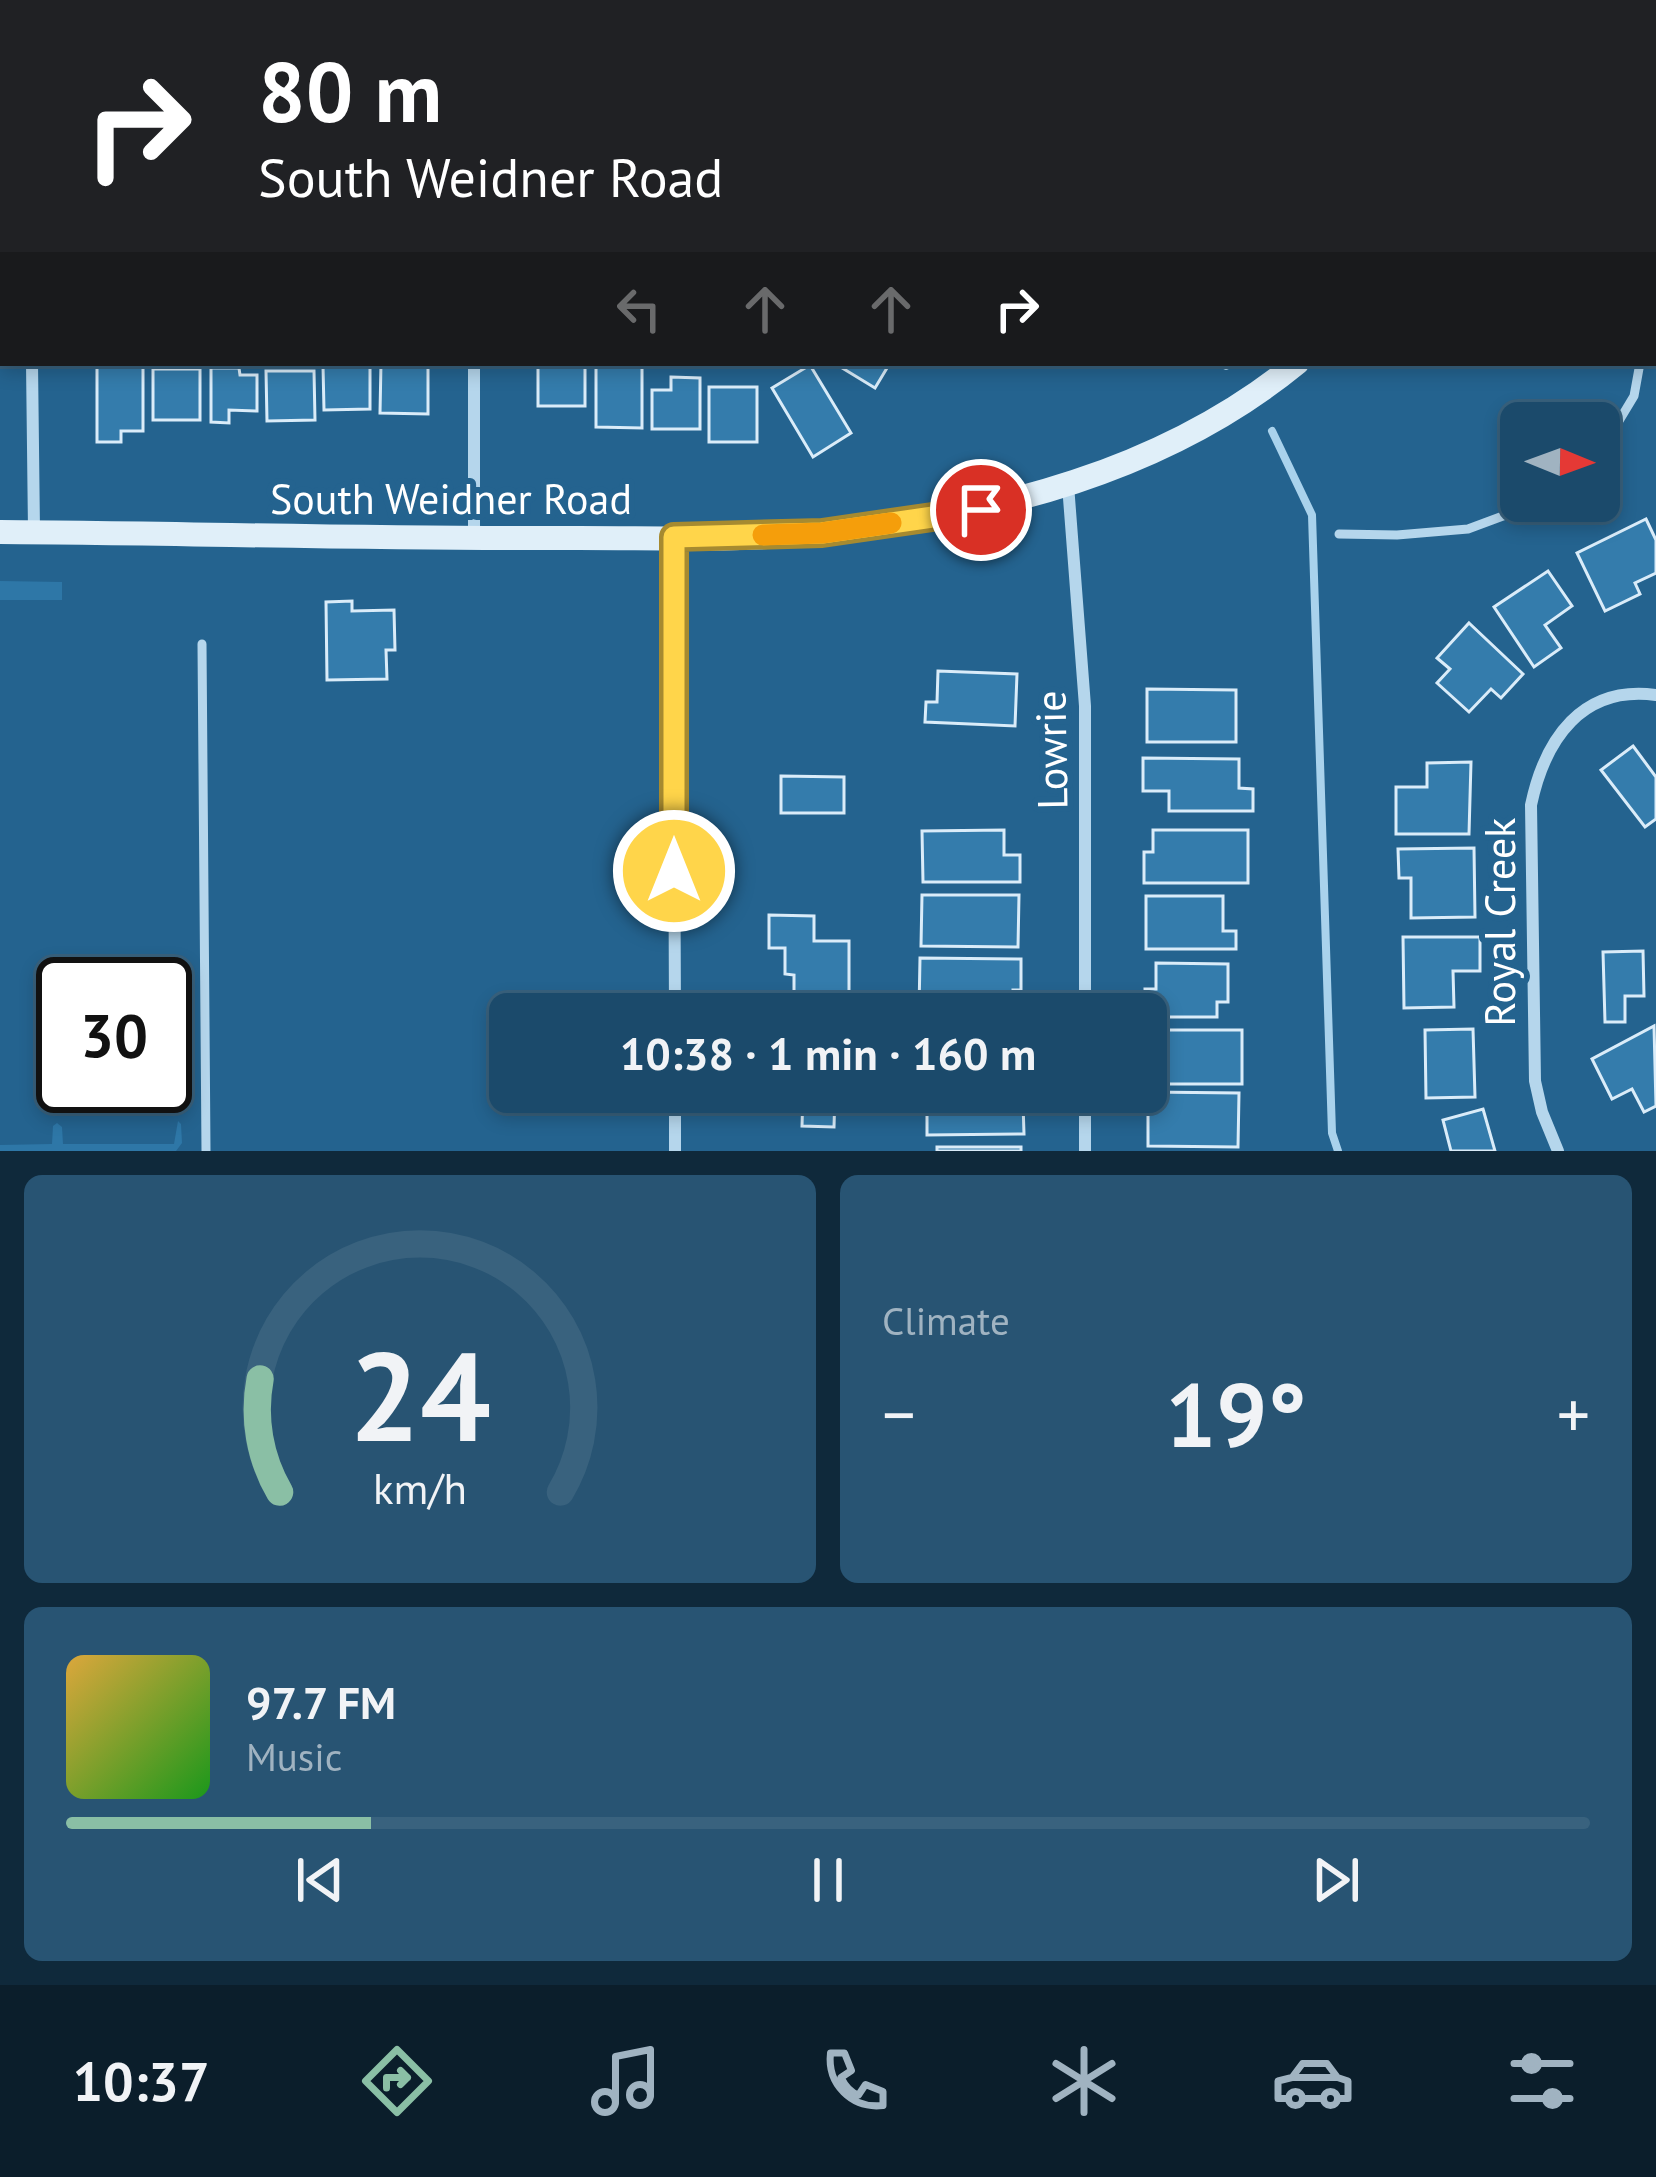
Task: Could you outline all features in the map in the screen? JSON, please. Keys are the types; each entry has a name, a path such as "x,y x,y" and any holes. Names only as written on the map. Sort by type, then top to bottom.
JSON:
{"main road":[{"name":"South Weidner Road","path":"0,532 474,538 822,533 981,510 1093,478 1198,430 1294,366"}],"street":[{"path":"32,366 34,532"},
{"path":"474,366 474,538"},
{"name":"Lowrie","path":"1068,485 1085,706 1085,993"},
{"path":"674,537 675,993"},
{"name":"Royal Creek","path":"1558,1151 1534,1081 1531,805 1539,769 1570,722 1604,698 1628,691 1656,695"},
{"path":"675,1113 675,1151"},
{"path":"1085,1113 1085,1151"}],"lane":[{"path":"1620,419 1634,396 1639,366"},
{"path":"1339,534 1468,529 1500,517"},
{"path":"202,644 206,1151"}],"shaded area":[{"path":"0,581 62,582 62,600 0,600"},
{"path":"178,1121 182,1143 176,1151 0,1151 0,1145 52,1144 57,1123 62,1127 63,1144 174,1144"}],"building":[{"path":"97,366 143,366 143,431 121,431 121,442 97,442"},
{"path":"323,366 370,366 370,409 324,410"},
{"path":"381,366 428,366 428,414 380,413"},
{"path":"538,366 585,366 585,406 538,406"},
{"path":"596,366 642,366 642,428 596,427"},
{"path":"811,366 851,433 813,457 772,388"},
{"path":"839,366 888,366 875,388"},
{"path":"211,368 239,368 240,375 257,375 257,411 229,410 229,423 211,422"},
{"path":"153,369 200,369 200,420 153,420"},
{"path":"266,371 314,371 315,420 267,421"},
{"path":"671,377 700,378 700,429 652,429 652,390 671,390"},
{"path":"709,387 757,387 757,442 709,442"},
{"path":"1646,519 1656,540 1656,573 1635,583 1640,594 1605,611 1577,553"},
{"path":"1548,571 1572,606 1545,625 1561,648 1534,667 1494,607"},
{"path":"352,601 352,611 394,610 395,650 386,650 387,679 327,680 326,602"},
{"path":"1469,623 1523,674 1501,698 1491,689 1469,712 1437,683 1450,669 1437,658"},
{"path":"938,671 1017,674 1015,726 925,722 926,702 937,702"},
{"path":"1147,689 1236,690 1236,742 1147,742"},
{"path":"1633,746 1656,777 1656,819 1645,827 1601,770"},
{"path":"1143,758 1239,759 1239,788 1253,789 1253,811 1169,811 1169,791 1143,791"},
{"path":"1471,762 1469,834 1396,834 1396,787 1427,787 1427,763"},
{"path":"781,776 844,777 844,813 781,813"},
{"path":"1004,830 1004,855 1020,855 1020,882 923,882 922,831"},
{"path":"1153,830 1248,830 1248,883 1144,883 1144,852 1153,852"},
{"path":"1474,848 1475,917 1411,918 1411,878 1399,878 1398,849"},
{"path":"922,895 1019,895 1018,947 921,946"},
{"path":"1146,896 1223,896 1223,931 1236,931 1236,949 1146,949"},
{"path":"769,915 814,916 814,941 849,941 849,993 794,993 794,975 785,974 785,948 769,948"},
{"path":"1403,937 1480,937 1480,971 1453,971 1454,1007 1404,1008"},
{"path":"1643,951 1644,996 1625,996 1625,1022 1605,1022 1603,952"},
{"path":"920,958 1021,959 1021,990 1013,993 919,993"},
{"path":"1156,963 1228,964 1228,1002 1217,1002 1217,1017 1167,1017 1167,993 1145,993 1145,989 1156,989"},
{"path":"1654,1026 1656,1106 1644,1112 1632,1089 1612,1099 1592,1059"},
{"path":"1473,1029 1475,1097 1426,1098 1425,1030"},
{"path":"1167,1030 1242,1030 1242,1084 1167,1084"},
{"path":"1167,1092 1239,1093 1238,1147 1148,1146 1148,1113 1167,1113"},
{"path":"1483,1109 1495,1151 1451,1151 1443,1120"},
{"path":"802,1113 834,1113 834,1127 802,1126"},
{"path":"927,1113 1023,1113 1024,1134 927,1135"},
{"path":"937,1147 1021,1147 1021,1151 937,1151"}],"waterway":[{"path":"1272,431 1312,515 1332,1133 1338,1151"}],"slow traffic":[{"path":"763,535 891,523"}],"route":[{"path":"674,871 674,537 822,533 981,510"}]}
